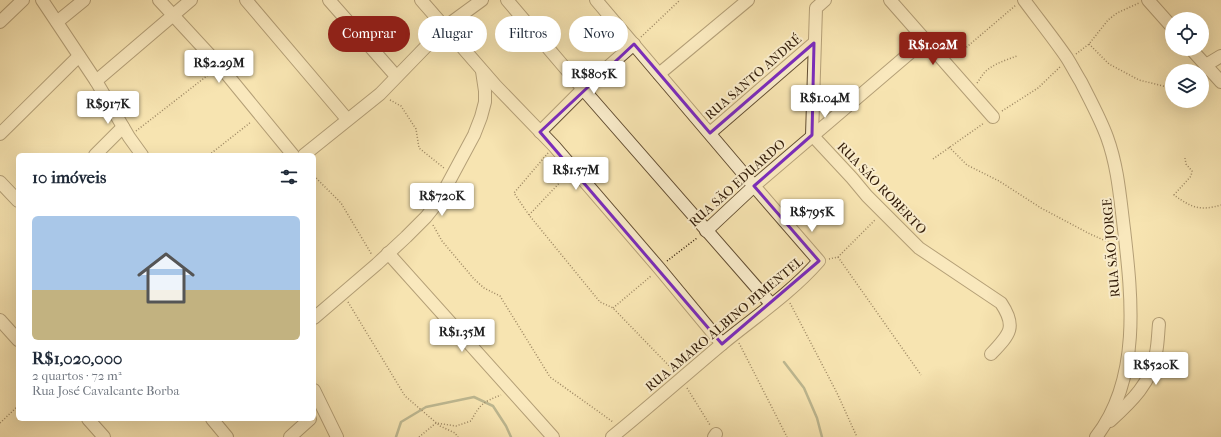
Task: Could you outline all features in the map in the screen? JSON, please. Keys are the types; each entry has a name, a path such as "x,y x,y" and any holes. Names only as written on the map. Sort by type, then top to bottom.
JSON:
{"street":[{"path":"0,22 23,0"},
{"path":"42,0 96,81 126,132 141,153"},
{"path":"57,22 84,0"},
{"path":"159,0 220,66 291,153"},
{"path":"96,81 191,0"},
{"path":"246,0 347,119"},
{"path":"329,0 396,76"},
{"path":"421,0 435,16"},
{"path":"460,16 482,0"},
{"path":"507,0 706,231 771,304"},
{"name":"RUA AMARO ALBINO PIMENTEL","path":"596,0 754,186 820,261 785,294 722,344 612,437"},
{"path":"659,74 748,0"},
{"path":"890,0 992,117"},
{"path":"1148,0 1165,19"},
{"name":"RUA SÃO JORGE","path":"1020,2 1068,60 1093,105 1115,162 1126,250 1131,321 1128,352 1117,402 1106,424 1096,437"},
{"path":"812,135 814,43 817,3"},
{"name":"RUA SÃO EDUARDO","path":"706,231 812,135 925,40"},
{"name":"RUA SANTO ANDRÉ","path":"710,133 814,43"},
{"path":"540,132 583,89 634,44"},
{"path":"306,153 380,94 420,52"},
{"path":"467,52 496,86 554,146 722,344"},
{"path":"0,134 79,56"},
{"path":"1198,56 1205,64"},
{"path":"1208,64 1221,56"},
{"path":"1209,68 1221,82"},
{"path":"316,316 377,264 426,217 438,202 474,135 481,117 485,102 482,70"},
{"path":"98,153 126,132"},
{"name":"RUA SÃO ROBERTO","path":"812,135 867,196 919,248 1000,303 1008,314 1010,327 1004,341 991,354"},
{"path":"0,182 16,199"},
{"path":"388,253 553,437"},
{"path":"0,320 16,338"},
{"path":"1106,424 1128,404 1140,390 1150,374 1156,353 1159,324"},
{"path":"316,400 318,411 337,437"},
{"path":"90,421 104,437"},
{"path":"214,421 226,437"},
{"path":"290,437 308,421"}],"path":[{"path":"634,44 680,0"},
{"path":"947,64 1020,2"},
{"path":"933,158 992,117 1038,88 1068,60 1089,44 1108,20 1116,14 1136,4"},
{"path":"1089,44 1109,64 1139,80 1165,86"},
{"path":"971,92 985,72 1004,60 1017,56"},
{"path":"126,132 220,66"},
{"path":"380,94 401,106 416,129 419,148 452,175"},
{"path":"212,153 260,115"},
{"path":"554,146 514,193 529,215 600,302 613,308 681,378 715,435"},
{"path":"949,147 967,165 999,180 1041,208 1090,234 1126,250"},
{"path":"1185,158 1186,164 1192,171 1191,176 1174,195 1194,207 1209,208 1221,205"},
{"path":"529,215 573,169"},
{"path":"316,178 341,203 377,264"},
{"path":"820,261 838,257 884,212"},
{"path":"426,217 431,222 442,241 474,279 484,288 500,296 550,377 623,428"},
{"name":"RUA SÃO EDUARDO","path":"613,308 659,268 706,231"},
{"path":"838,257 921,374"},
{"path":"343,294 404,396 436,423 455,433 458,437"},
{"path":"785,294 837,393 857,437"},
{"path":"734,335 786,437"},
{"path":"419,437 436,423 456,426 471,421 479,407 487,401 512,392"},
{"path":"0,423 16,408"}],"highlighted area":[{"path":"814,43 812,135 754,186 819,261 722,344 540,132 634,44 710,133"}],"waterway":[{"path":"784,362 804,388 817,418 822,437"},
{"path":"396,437 401,422 426,407 474,397 493,406 511,437"}]}
